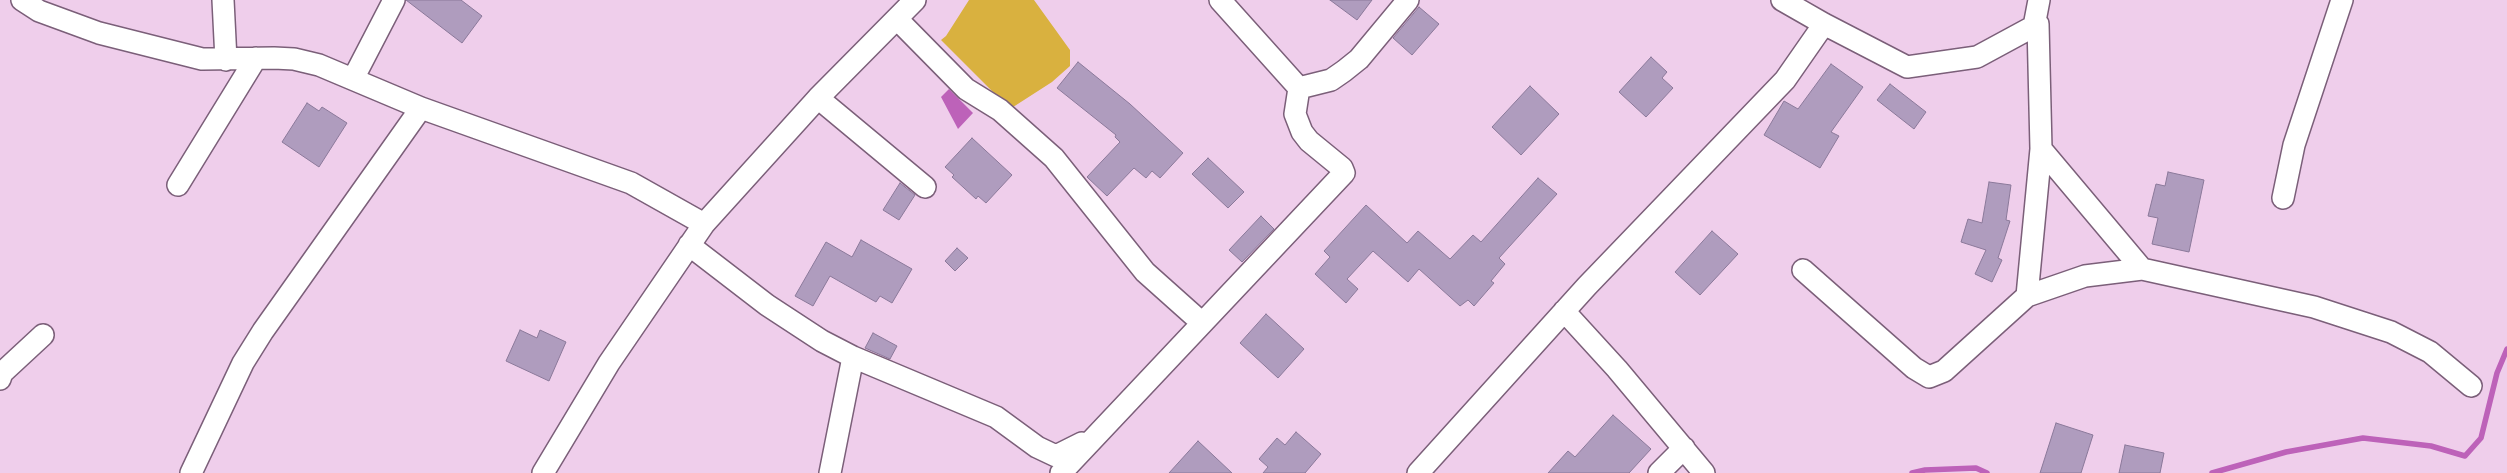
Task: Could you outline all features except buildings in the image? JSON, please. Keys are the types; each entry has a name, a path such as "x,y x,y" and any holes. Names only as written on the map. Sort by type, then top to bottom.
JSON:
{"street":[{"path":"22,0 40,11 99,33 202,59 294,59 319,65 421,108 630,183 704,224"},
{"path":"223,0 226,60"},
{"path":"352,79 394,0"},
{"path":"543,473 609,363 704,224 818,98 915,0"},
{"path":"1220,0 1299,88"},
{"path":"1299,88 1331,80 1359,59 1408,0"},
{"path":"1782,0 1907,67 1977,57 2038,24"},
{"path":"2027,296 2041,149 2038,24 2035,21 2039,0"},
{"path":"2283,198 2294,145 2342,0"},
{"path":"897,19 966,89 1000,110 1054,158 1145,272 1201,322"},
{"path":"1418,473 1564,311 1785,80 1824,24"},
{"path":"178,184 256,58"},
{"path":"1061,473 1201,322 1344,173 1342,168 1302,132 1295,114 1299,88"},
{"path":"818,98 925,187"},
{"path":"191,473 243,363 263,331 421,108"},
{"path":"2041,149 2142,269"},
{"path":"689,245 767,305 822,341 853,357 996,416 1037,447 1056,456 1098,435"},
{"path":"1803,270 1914,368 1929,377 1944,371 2027,296 2085,276 2142,269 2314,306 2391,332 2430,352 2471,386"},
{"path":"1564,311 1704,473"},
{"path":"0,378 2,373 43,335"},
{"path":"830,473 853,357"},
{"path":"1659,473 1684,448"}],"shaded area":[{"path":"969,0 1034,0 1070,50 1070,66 1052,82 1010,109 941,40 946,36"},
{"path":"949,89 973,113 958,129 941,97"}],"waterway":[{"path":"2212,473 2286,452 2363,438 2431,446 2465,456 2481,438 2497,373 2507,349"},
{"path":"1912,473 1925,470 1976,468 1987,473"}]}
